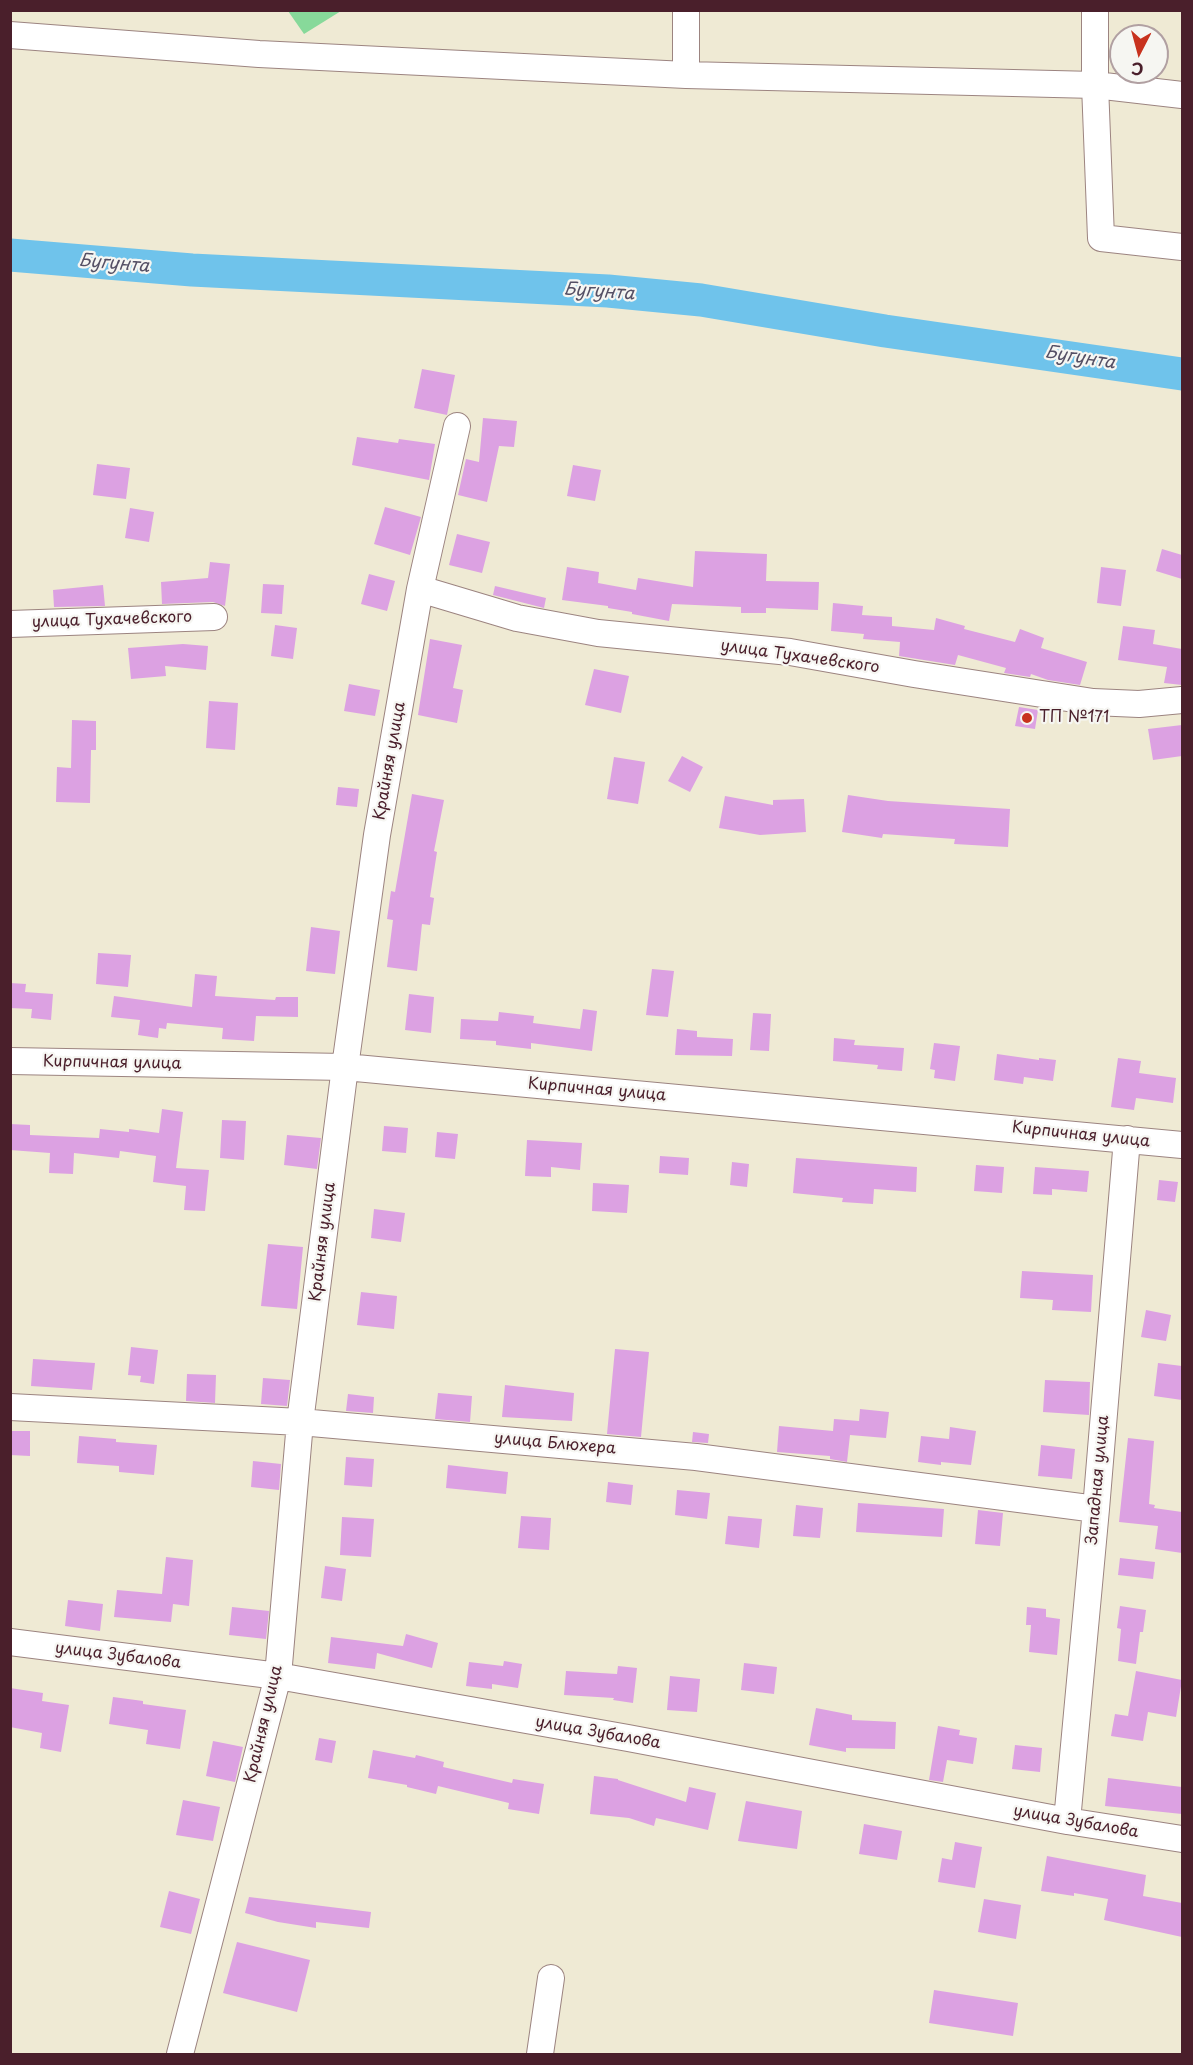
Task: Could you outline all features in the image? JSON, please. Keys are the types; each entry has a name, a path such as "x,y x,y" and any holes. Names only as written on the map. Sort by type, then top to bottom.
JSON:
{"street":[{"path":"686,10 686,75"},
{"path":"1095,10 1095,85 1101,238 1182,247"},
{"path":"10,35 259,54 686,75 1095,85 1182,95"},
{"name":"Крайняя улица","path":"180,2055 278,1676 300,1422 345,1067 378,835 420,588 457,426"},
{"name":"улица Тухачевского","path":"420,588 517,618 598,633 790,652 1093,702 1139,704 1182,700"},
{"name":"улица Тухачевского","path":"10,624 214,617"},
{"name":"Кирпичная улица","path":"10,1061 345,1067 1182,1145"},
{"name":"Западная улица","path":"1067,1821 1127,1139"},
{"name":"улица Блюхера","path":"10,1407 300,1422 696,1457 1096,1509"},
{"name":"улица Зубалова","path":"10,1642 278,1676 628,1738 1067,1821 1182,1839"},
{"path":"540,2055 551,1977"}],"green space":[{"path":"288,11 341,11 304,34"}],"building":[{"path":"422,369 455,375 447,415 414,408"},
{"path":"483,418 517,421 514,447 499,446 487,502 458,495 466,459 479,462"},
{"path":"357,437 398,443 399,439 435,444 429,480 352,465"},
{"path":"97,464 130,468 126,499 93,495"},
{"path":"573,465 601,470 595,501 567,496"},
{"path":"385,507 421,517 410,555 374,544"},
{"path":"130,508 154,512 149,542 125,538"},
{"path":"457,534 490,542 482,573 449,565"},
{"path":"1162,549 1182,555 1182,579 1156,571"},
{"path":"695,551 767,554 766,581 819,582 818,610 766,608 766,613 741,613 741,607 672,604 669,621 632,614 632,612 608,608 608,606 562,600 567,567 599,572 598,583 636,590 638,578 693,587"},
{"path":"210,562 230,564 225,606 213,602 162,604 161,582 208,578"},
{"path":"1101,567 1126,570 1121,606 1097,603"},
{"path":"369,574 395,581 387,611 361,604"},
{"path":"263,584 284,585 282,614 261,613"},
{"path":"103,585 105,606 54,607 53,590"},
{"path":"495,586 546,598 544,608 493,595"},
{"path":"833,603 863,606 862,615 892,617 892,626 934,630 936,618 965,626 964,629 1015,642 1020,629 1044,638 1041,648 1087,662 1080,685 1048,680 1031,674 1030,677 1004,673 1006,668 958,655 955,665 899,656 900,642 863,639 864,634 831,631"},
{"path":"275,625 297,628 293,659 271,656"},
{"path":"1123,626 1155,630 1153,644 1182,649 1182,685 1164,683 1167,667 1118,660"},
{"path":"430,639 462,645 453,688 463,690 457,723 418,715"},
{"path":"183,644 208,646 206,670 165,666 166,676 131,679 128,648"},
{"path":"594,669 629,676 621,713 585,705"},
{"path":"349,684 380,690 375,716 344,711"},
{"path":"209,701 238,703 235,750 206,748"},
{"name":"ТП №171","path":"1019,707 1038,710 1035,729 1015,726"},
{"path":"72,720 96,721 96,750 91,750 90,803 56,802 57,767 71,768"},
{"path":"1182,725 1182,756 1153,760 1148,729"},
{"path":"682,756 703,767 690,792 668,781"},
{"path":"614,757 645,762 638,804 607,799"},
{"path":"338,787 359,789 357,807 336,805"},
{"path":"412,794 444,800 434,851 437,852 430,897 434,898 430,925 422,924 417,971 387,967 393,920 387,919 391,891 395,892"},
{"path":"848,795 888,801 1010,809 1008,847 954,844 955,839 883,834 882,838 842,832"},
{"path":"725,796 773,805 773,800 804,799 806,832 760,835 719,828"},
{"path":"311,927 340,931 335,974 306,971"},
{"path":"98,953 131,955 128,987 96,984"},
{"path":"652,969 674,971 668,1017 646,1015"},
{"path":"195,974 217,976 215,996 275,1000 276,997 298,997 298,1017 256,1016 254,1041 222,1039 223,1028 167,1023 166,1029 159,1028 158,1038 138,1035 140,1020 111,1017 114,996 192,1007"},
{"path":"10,983 26,984 25,992 53,994 51,1020 31,1018 32,1009 10,1008"},
{"path":"409,994 434,997 431,1033 405,1030"},
{"path":"583,1009 597,1011 592,1051 531,1043 531,1049 496,1045 496,1041 460,1039 461,1019 498,1021 499,1012 534,1016 533,1023 580,1029"},
{"path":"753,1013 771,1014 769,1051 750,1050"},
{"path":"677,1029 697,1031 697,1037 733,1039 732,1056 675,1055"},
{"path":"834,1038 855,1040 854,1045 904,1048 902,1071 877,1069 878,1065 833,1061"},
{"path":"934,1043 960,1046 955,1081 934,1078 935,1070 930,1069"},
{"path":"997,1054 1056,1060 1053,1081 1024,1077 1023,1084 994,1080"},
{"path":"1118,1058 1141,1061 1139,1073 1176,1078 1173,1103 1136,1098 1134,1110 1111,1107"},
{"path":"162,1109 183,1112 176,1168 209,1170 205,1211 184,1210 186,1186 153,1182 156,1156 120,1151 119,1158 74,1153 73,1174 49,1173 50,1153 10,1150 10,1124 30,1125 30,1135 99,1138 100,1129 129,1132 129,1129 159,1133"},
{"path":"222,1120 246,1121 244,1160 220,1158"},
{"path":"384,1126 408,1128 406,1153 382,1151"},
{"path":"437,1132 458,1134 455,1159 435,1157"},
{"path":"287,1135 321,1138 317,1169 284,1165"},
{"path":"527,1140 582,1143 580,1170 551,1167 551,1177 525,1176"},
{"path":"660,1156 689,1158 688,1175 659,1173"},
{"path":"796,1158 917,1167 916,1192 874,1189 873,1204 842,1202 843,1198 793,1193"},
{"path":"732,1162 749,1164 747,1187 730,1185"},
{"path":"976,1165 1004,1167 1002,1193 974,1191"},
{"path":"1035,1167 1089,1171 1087,1192 1052,1189 1052,1195 1033,1194"},
{"path":"1159,1180 1178,1182 1175,1202 1157,1200"},
{"path":"593,1183 629,1185 627,1213 592,1211"},
{"path":"374,1209 405,1213 401,1242 371,1238"},
{"path":"268,1244 303,1247 297,1309 261,1306"},
{"path":"1022,1271 1093,1275 1091,1312 1052,1310 1053,1300 1020,1298"},
{"path":"361,1292 397,1296 394,1329 357,1325"},
{"path":"1146,1310 1171,1315 1166,1341 1141,1337"},
{"path":"131,1347 158,1350 154,1384 140,1382 141,1376 128,1375"},
{"path":"615,1349 649,1352 641,1437 607,1434"},
{"path":"33,1359 95,1363 92,1390 31,1386"},
{"path":"1158,1363 1182,1366 1182,1400 1154,1396"},
{"path":"187,1374 216,1375 215,1403 186,1401"},
{"path":"263,1378 290,1380 287,1406 261,1404"},
{"path":"1045,1380 1090,1382 1089,1415 1043,1412"},
{"path":"505,1385 574,1393 572,1421 502,1417"},
{"path":"438,1393 472,1396 470,1422 435,1419"},
{"path":"348,1394 374,1397 373,1413 346,1411"},
{"path":"860,1409 889,1412 886,1438 850,1435 847,1462 830,1459 830,1456 777,1452 779,1426 833,1431 834,1419 859,1421"},
{"path":"950,1427 976,1431 971,1465 918,1462 921,1436 949,1439"},
{"path":"10,1431 30,1431 30,1456 10,1455"},
{"path":"693,1432 709,1434 708,1443 692,1442"},
{"path":"79,1436 157,1445 154,1475 119,1472 119,1466 77,1463"},
{"path":"1128,1438 1154,1441 1149,1504 1155,1505 1154,1508 1182,1512 1182,1553 1155,1549 1158,1526 1119,1522"},
{"path":"1041,1445 1075,1449 1072,1479 1038,1476"},
{"path":"346,1457 374,1459 372,1487 344,1485"},
{"path":"253,1461 281,1464 279,1490 251,1487"},
{"path":"448,1465 508,1472 506,1494 446,1488"},
{"path":"608,1482 633,1485 631,1505 606,1502"},
{"path":"677,1490 710,1493 707,1519 675,1515"},
{"path":"858,1503 944,1509 942,1537 856,1532"},
{"path":"796,1505 823,1508 820,1538 793,1536"},
{"path":"978,1510 1003,1513 1000,1546 975,1544"},
{"path":"521,1516 551,1518 549,1550 518,1548"},
{"path":"728,1516 762,1519 759,1548 725,1544"},
{"path":"342,1517 374,1519 371,1557 340,1555"},
{"path":"166,1557 193,1560 189,1606 173,1604 171,1622 114,1617 117,1590 162,1594"},
{"path":"1120,1558 1155,1562 1153,1579 1118,1575"},
{"path":"325,1566 346,1569 342,1601 321,1598"},
{"path":"68,1600 103,1604 100,1631 65,1626"},
{"path":"1120,1606 1146,1610 1143,1632 1140,1632 1136,1664 1118,1661 1121,1629 1117,1628"},
{"path":"232,1607 269,1611 266,1639 229,1635"},
{"path":"1027,1607 1046,1609 1046,1617 1060,1619 1057,1655 1029,1652 1031,1625 1026,1625"},
{"path":"406,1634 438,1643 432,1668 377,1653 375,1669 328,1663 331,1637 403,1646"},
{"path":"504,1661 522,1664 518,1688 492,1684 492,1689 466,1686 469,1662 503,1666"},
{"path":"744,1663 777,1667 774,1694 741,1690"},
{"path":"618,1666 637,1668 633,1703 613,1700 614,1698 564,1695 566,1671 617,1674"},
{"path":"1136,1671 1182,1680 1176,1717 1148,1712 1143,1741 1111,1736 1115,1714 1128,1716"},
{"path":"670,1676 700,1679 697,1712 667,1710"},
{"path":"10,1688 43,1693 42,1701 69,1705 61,1752 40,1748 42,1733 10,1727"},
{"path":"113,1697 186,1710 180,1749 146,1744 148,1730 109,1724"},
{"path":"816,1708 852,1715 852,1720 896,1722 895,1749 846,1748 846,1752 809,1745"},
{"path":"938,1726 960,1730 959,1735 977,1738 973,1764 947,1760 943,1782 929,1780"},
{"path":"319,1738 336,1741 332,1763 315,1760"},
{"path":"213,1741 243,1747 235,1782 206,1776"},
{"path":"1015,1745 1042,1748 1040,1772 1012,1769"},
{"path":"373,1750 415,1758 416,1755 444,1762 443,1767 512,1783 513,1779 544,1784 539,1814 508,1809 509,1803 438,1786 436,1794 407,1787 407,1785 368,1778"},
{"path":"594,1776 618,1779 686,1802 689,1787 716,1793 708,1830 656,1818 654,1826 629,1818 590,1814"},
{"path":"1108,1778 1182,1787 1182,1814 1105,1806"},
{"path":"183,1800 220,1807 213,1841 176,1835"},
{"path":"746,1801 802,1811 797,1849 738,1841"},
{"path":"864,1824 902,1831 897,1860 859,1854"},
{"path":"955,1842 982,1847 975,1888 938,1882 942,1858 952,1860"},
{"path":"1047,1856 1146,1875 1143,1896 1182,1903 1182,1937 1104,1920 1108,1899 1074,1893 1074,1896 1041,1891"},
{"path":"169,1891 200,1899 191,1934 160,1927"},
{"path":"249,1897 371,1912 369,1928 316,1922 316,1928 278,1922 245,1913"},
{"path":"984,1899 1021,1905 1016,1939 978,1932"},
{"path":"237,1942 310,1960 297,2012 223,1993"},
{"path":"934,1990 1018,2003 1013,2036 929,2023"}],"waterway":[{"name":"Бугунта","path":"10,255 192,270 608,291 701,300 885,331 1182,374"}],"place":[{"name":"ТП №171","path":"1027,718"}]}
